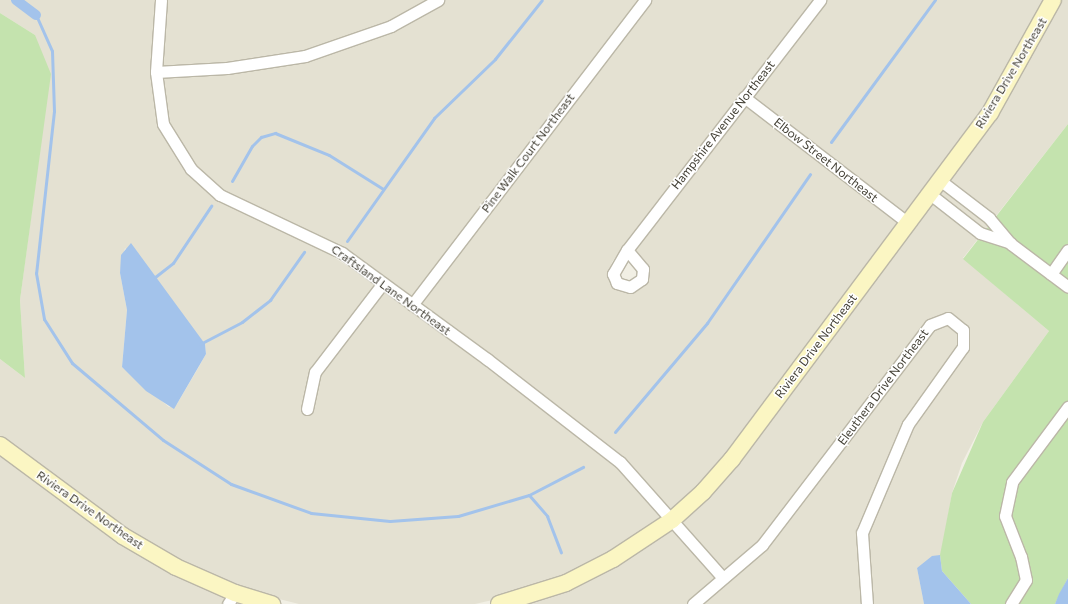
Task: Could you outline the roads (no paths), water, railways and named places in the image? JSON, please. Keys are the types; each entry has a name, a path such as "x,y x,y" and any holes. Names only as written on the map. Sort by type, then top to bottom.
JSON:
{"street":[{"name":"Craftsland Lane Northeast","path":"160,0 156,72 163,124 191,169 220,195 308,234 383,283 620,462 672,520"},
{"path":"156,72 227,68 304,56 391,26 438,0"},
{"name":"Pine Walk Court Northeast","path":"412,305 645,0"},
{"name":"Hampshire Avenue Northeast","path":"627,250 820,0"},
{"name":"Riviera Drive Northeast","path":"499,604 566,583 613,559 672,520 732,459 941,181 990,113 1053,0"},
{"name":"Elbow Street Northeast","path":"744,97 908,224"},
{"path":"941,181 989,218 1011,244 1068,287"},
{"path":"930,194 980,233 1011,244"},
{"path":"1051,274 1068,250"},
{"path":"307,408 315,372 383,283"},
{"name":"Eleuthera Drive Northeast","path":"693,604 773,532 930,325 948,318 963,330 963,346 908,424 862,533 867,604"},
{"path":"1011,604 1026,580 1021,557 1005,516 1012,482 1068,406"},
{"name":"Riviera Drive Northeast","path":"0,444 123,536 176,568 234,600 272,604"},
{"path":"672,520 723,578"}],"water":[{"path":"131,243 205,344 206,354 174,409 146,391 122,367 127,310 120,273 121,255"},
{"path":"940,555 942,571 971,604 924,604 917,568 932,556"},
{"path":"1068,578 1068,604 1055,604 1059,594"}],"waterway":[{"path":"16,0 36,15"},
{"path":"347,241 434,118 495,59 542,0"},
{"path":"831,142 935,0"},
{"path":"36,15 52,51 54,111 36,273 44,319 72,363 163,440 231,484 311,513 390,521 458,516 529,495 583,467"},
{"path":"232,181 252,146 261,137 275,133 329,155 383,189"},
{"path":"615,432 707,323 810,174"},
{"path":"155,277 173,263 211,206"},
{"path":"200,344 242,322 270,300 304,252"},
{"path":"529,495 547,516 561,552"}]}
